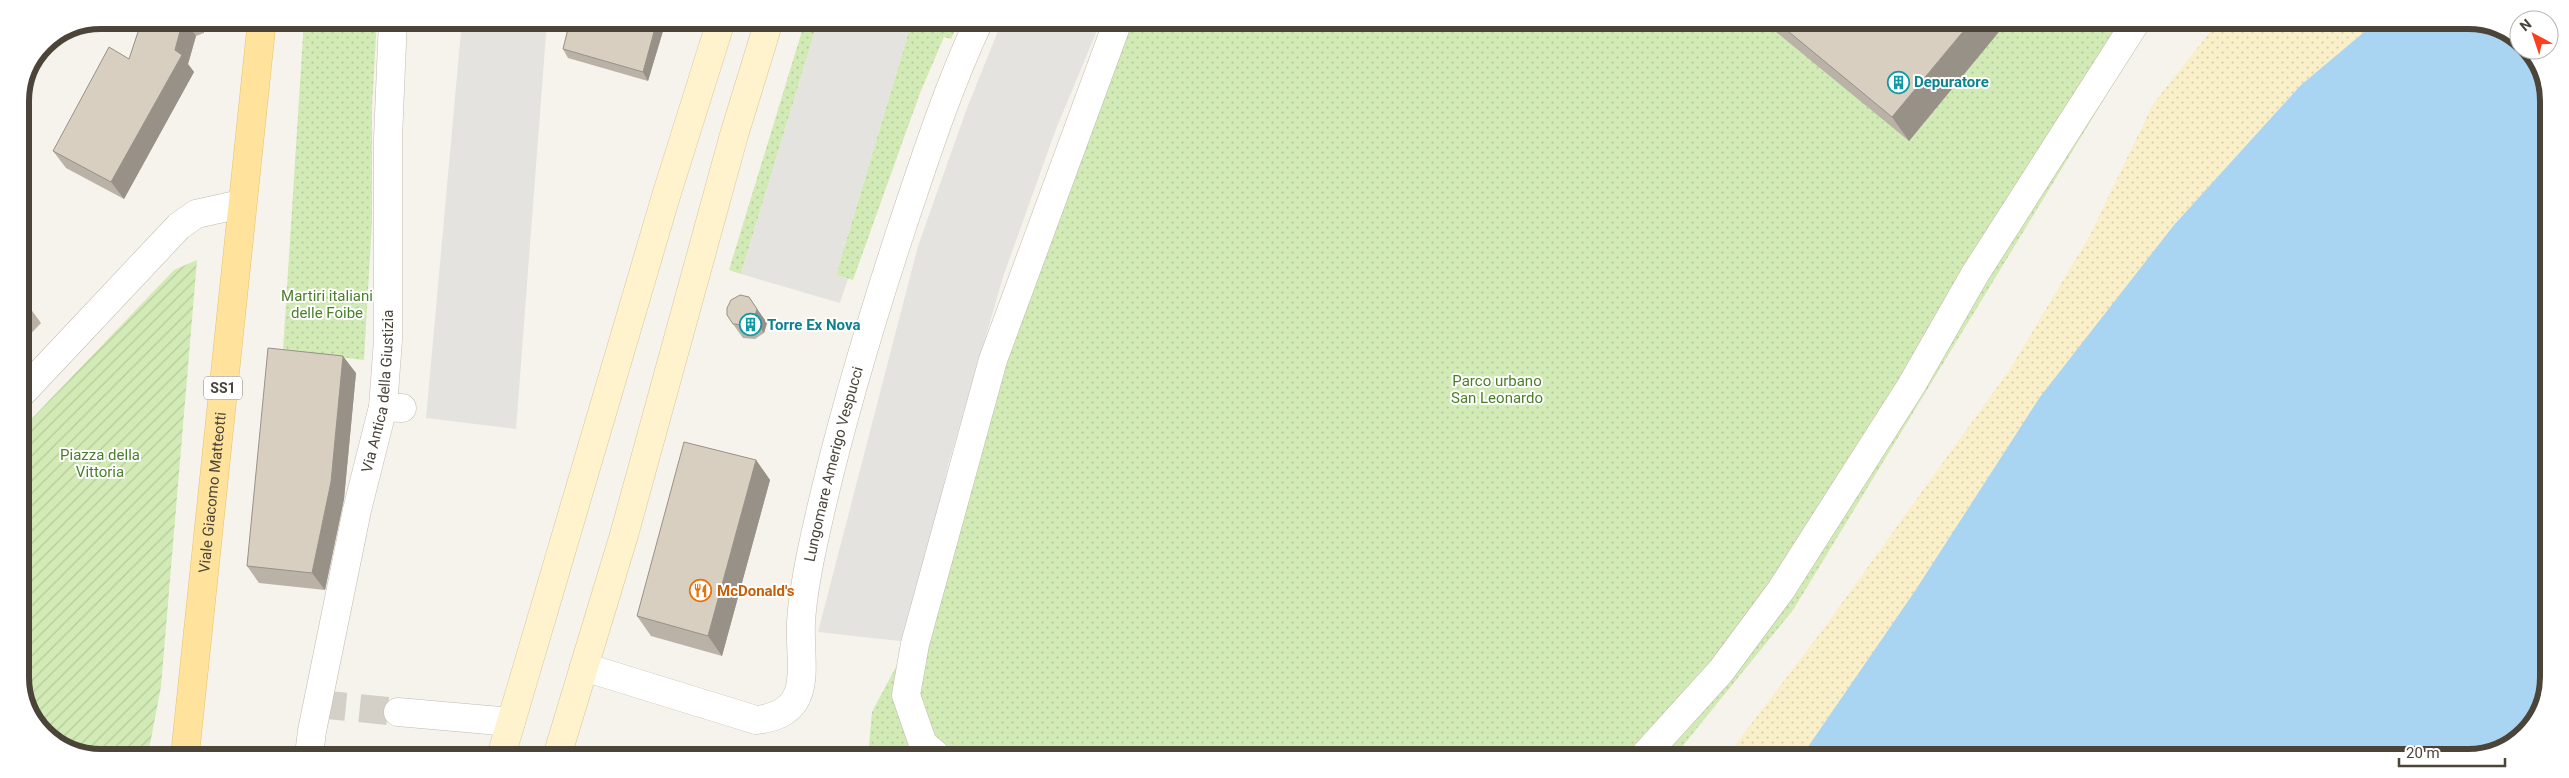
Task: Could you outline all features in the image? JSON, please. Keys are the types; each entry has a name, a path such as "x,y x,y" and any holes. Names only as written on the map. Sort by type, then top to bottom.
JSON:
{"main road":[{"name":"Viale Giacomo Matteotti","path":"186,749 241,204 261,29"},
{"path":"503,749 666,196 718,29"},
{"path":"559,749 624,535 734,135 767,29"}],"street":[{"name":"Via Antica della Giustizia","path":"310,749 357,510 392,408 388,340 388,138 393,29"},
{"name":"Lungomare Amerigo Vespucci","path":"584,667 756,720 769,719 781,713 792,704 800,692 803,677 801,624 804,592 815,534 844,419 877,302 916,183 976,29"},
{"path":"929,749 923,744 906,695 915,644 994,360 1115,29"},
{"path":"1650,749 1721,671 1781,590 1906,393 1975,274 2132,29"},
{"path":"29,386 179,226 196,214 241,204"},
{"path":"398,712 511,722"}],"green space":[{"name":"Martiri italiani delle Foibe","path":"303,29 376,29 372,106 372,222 364,360 283,351"},
{"path":"803,29 816,29 741,274 729,270"},
{"path":"909,29 955,29 951,39 944,37 920,93 853,280 836,275"},
{"name":"Parco urbano San Leonardo","path":"1103,29 2147,29 1793,610 1680,749 869,749 872,712 909,642"},
{"name":"Piazza della Vittoria","path":"197,260 161,686 149,749 91,749 73,744 53,731 38,713 30,691 29,422 174,270"}],"sand":[{"path":"2212,29 2368,29 2301,85 2174,225 1807,749 1732,749 1824,628 2010,369 2089,237 2153,104"}],"shaded area":[{"path":"461,29 546,29 516,429 426,418"},
{"path":"816,29 909,29 836,275 848,279 840,303 741,274"},
{"path":"999,29 1098,29 1056,129 1003,277 948,466 908,642 818,632 918,246 967,108"}],"water":[{"path":"2368,29 2478,29 2496,34 2509,42 2509,60 2527,60 2531,65 2538,82 2540,96 2540,687 2533,709 2528,717 2512,734 2500,742 2482,748 2468,749 1806,749 1915,591 2040,397 2174,225 2301,85"}],"building":[{"path":"139,29 181,29 175,50 182,55 111,182 53,151 109,47 129,59"},
{"path":"568,29 655,29 643,72 563,49"},
{"path":"1785,29 1965,29 1892,117"},
{"path":"740,295 749,297 757,309 754,319 746,325 733,324 727,315 727,308 731,300"},
{"path":"268,348 343,356 331,482 312,573 247,566"},
{"name":"McDonald's","path":"684,442 756,460 708,636 637,616"}],"tunnel":[{"path":"318,704 398,712"}],"place":[{"name":"Depuratore","path":"1898,82"},
{"name":"Torre Ex Nova","path":"751,325"},
{"name":"McDonald's","path":"701,591"}]}
